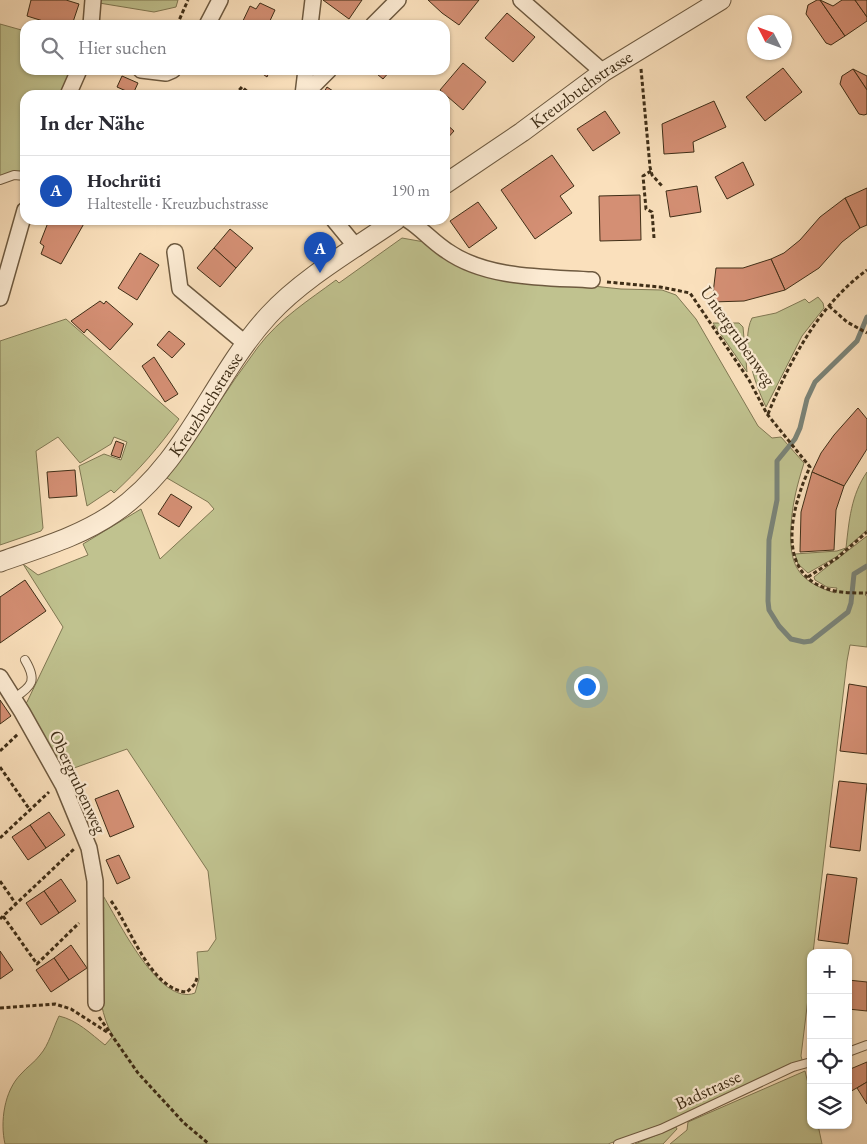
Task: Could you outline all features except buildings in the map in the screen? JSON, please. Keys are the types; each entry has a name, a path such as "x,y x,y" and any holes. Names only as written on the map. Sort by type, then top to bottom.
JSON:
{"street":[{"path":"91,20 93,0"},
{"path":"210,20 220,0"},
{"path":"311,20 313,0"},
{"path":"378,20 398,0"},
{"path":"522,0 603,72"},
{"name":"Kreuzbuchstrasse","path":"450,181 522,132 603,72 720,0"},
{"path":"70,90 77,75"},
{"path":"304,90 305,75"},
{"path":"308,90 323,75"},
{"path":"0,298 21,225"},
{"path":"338,225 357,248"},
{"name":"Kreuzbuchstrasse","path":"0,562 80,533 134,498 156,476 177,450 246,344 283,301 389,225"},
{"path":"414,225 447,252 476,266 529,276 592,280"},
{"path":"175,252 180,289 246,344"},
{"name":"Obergrubenweg","path":"0,677 29,723 60,781 85,838 95,881 96,1003"}],"lane":[{"path":"0,180 14,175 20,176"},
{"path":"14,698 25,691 32,680 31,670 24,660"},
{"path":"852,1050 867,1044"},
{"name":"Badstrasse","path":"618,1144 661,1129 807,1063"}],"path":[{"path":"179,20 188,0"},
{"path":"641,62 651,171 652,175 662,186"},
{"path":"651,171 643,176 646,209 652,212 654,238"},
{"path":"767,414 781,381 800,347 846,287 867,270"},
{"name":"Untergrubenweg","path":"592,280 660,287 690,293 749,380 767,414 810,467 796,504 793,553 797,566 808,577 826,589 867,593"},
{"path":"830,306 847,322 867,333"},
{"path":"808,577 837,558 867,532"},
{"path":"0,751 29,723"},
{"path":"0,767 30,810"},
{"path":"0,838 60,781"},
{"path":"85,838 2,918 37,964 95,908"},
{"path":"0,881 16,904"},
{"path":"95,881 113,904 153,970 165,982 174,989 187,992 195,984 197,978"},
{"path":"96,1003 100,1021 138,1072 184,1123 210,1144"},
{"path":"0,1008 55,1004 71,1010 109,1033"}],"green space":[{"path":"93,0 178,0 176,7 154,12 93,2"},
{"path":"0,24 20,30 20,75 73,75 66,90 20,90 20,171 0,176"},
{"path":"402,238 430,243 507,277 621,289 662,290 676,295 696,319 758,426 772,438 781,437 804,463 795,495 791,527 792,552 798,570 812,583 835,593 837,588 827,587 815,580 814,577 867,536 867,593 865,595 867,596 867,647 850,645 847,661 813,949 807,949 807,1007 801,1056 803,1063 676,1119 608,1144 5,1144 3,1117 7,1098 15,1081 43,1051 59,1016 78,1024 105,1045 113,1036 101,1004 99,986 98,967 102,894 141,958 168,987 181,994 195,993 199,979 197,952 208,951 216,939 208,871 127,749 63,772 24,705 63,627 23,564 38,575 88,555 83,544 141,509 160,559 214,509 208,502 167,478 266,337 285,319 336,280 339,283"},
{"path":"818,297 823,303 824,308 802,336 766,407 757,387 748,351 749,328 752,318 776,313 805,299 809,303"},
{"path":"66,319 179,419 123,485 114,493 111,490 87,506 79,466 104,454 121,460 127,442 114,437 111,444 80,463 58,437 36,451 43,528 41,531 0,545 0,341"},
{"path":"713,323 739,323 743,327 747,372"},
{"path":"867,472 867,530 836,557 808,573 798,564 795,554 837,551 846,548 854,499"},
{"path":"805,1071 807,1079 807,1129 819,1129 822,1144 670,1144 687,1130 688,1122"},
{"path":"676,1127 677,1129 663,1144 635,1144"}],"waterway":[{"path":"867,317 857,341 815,382 807,399 800,428 795,439 777,461 777,500 769,540 769,610 779,626 791,639 804,642 811,641 848,612 851,603 854,574 867,566"}],"place":[{"name":"Hochrüti","path":"320,273"}]}
